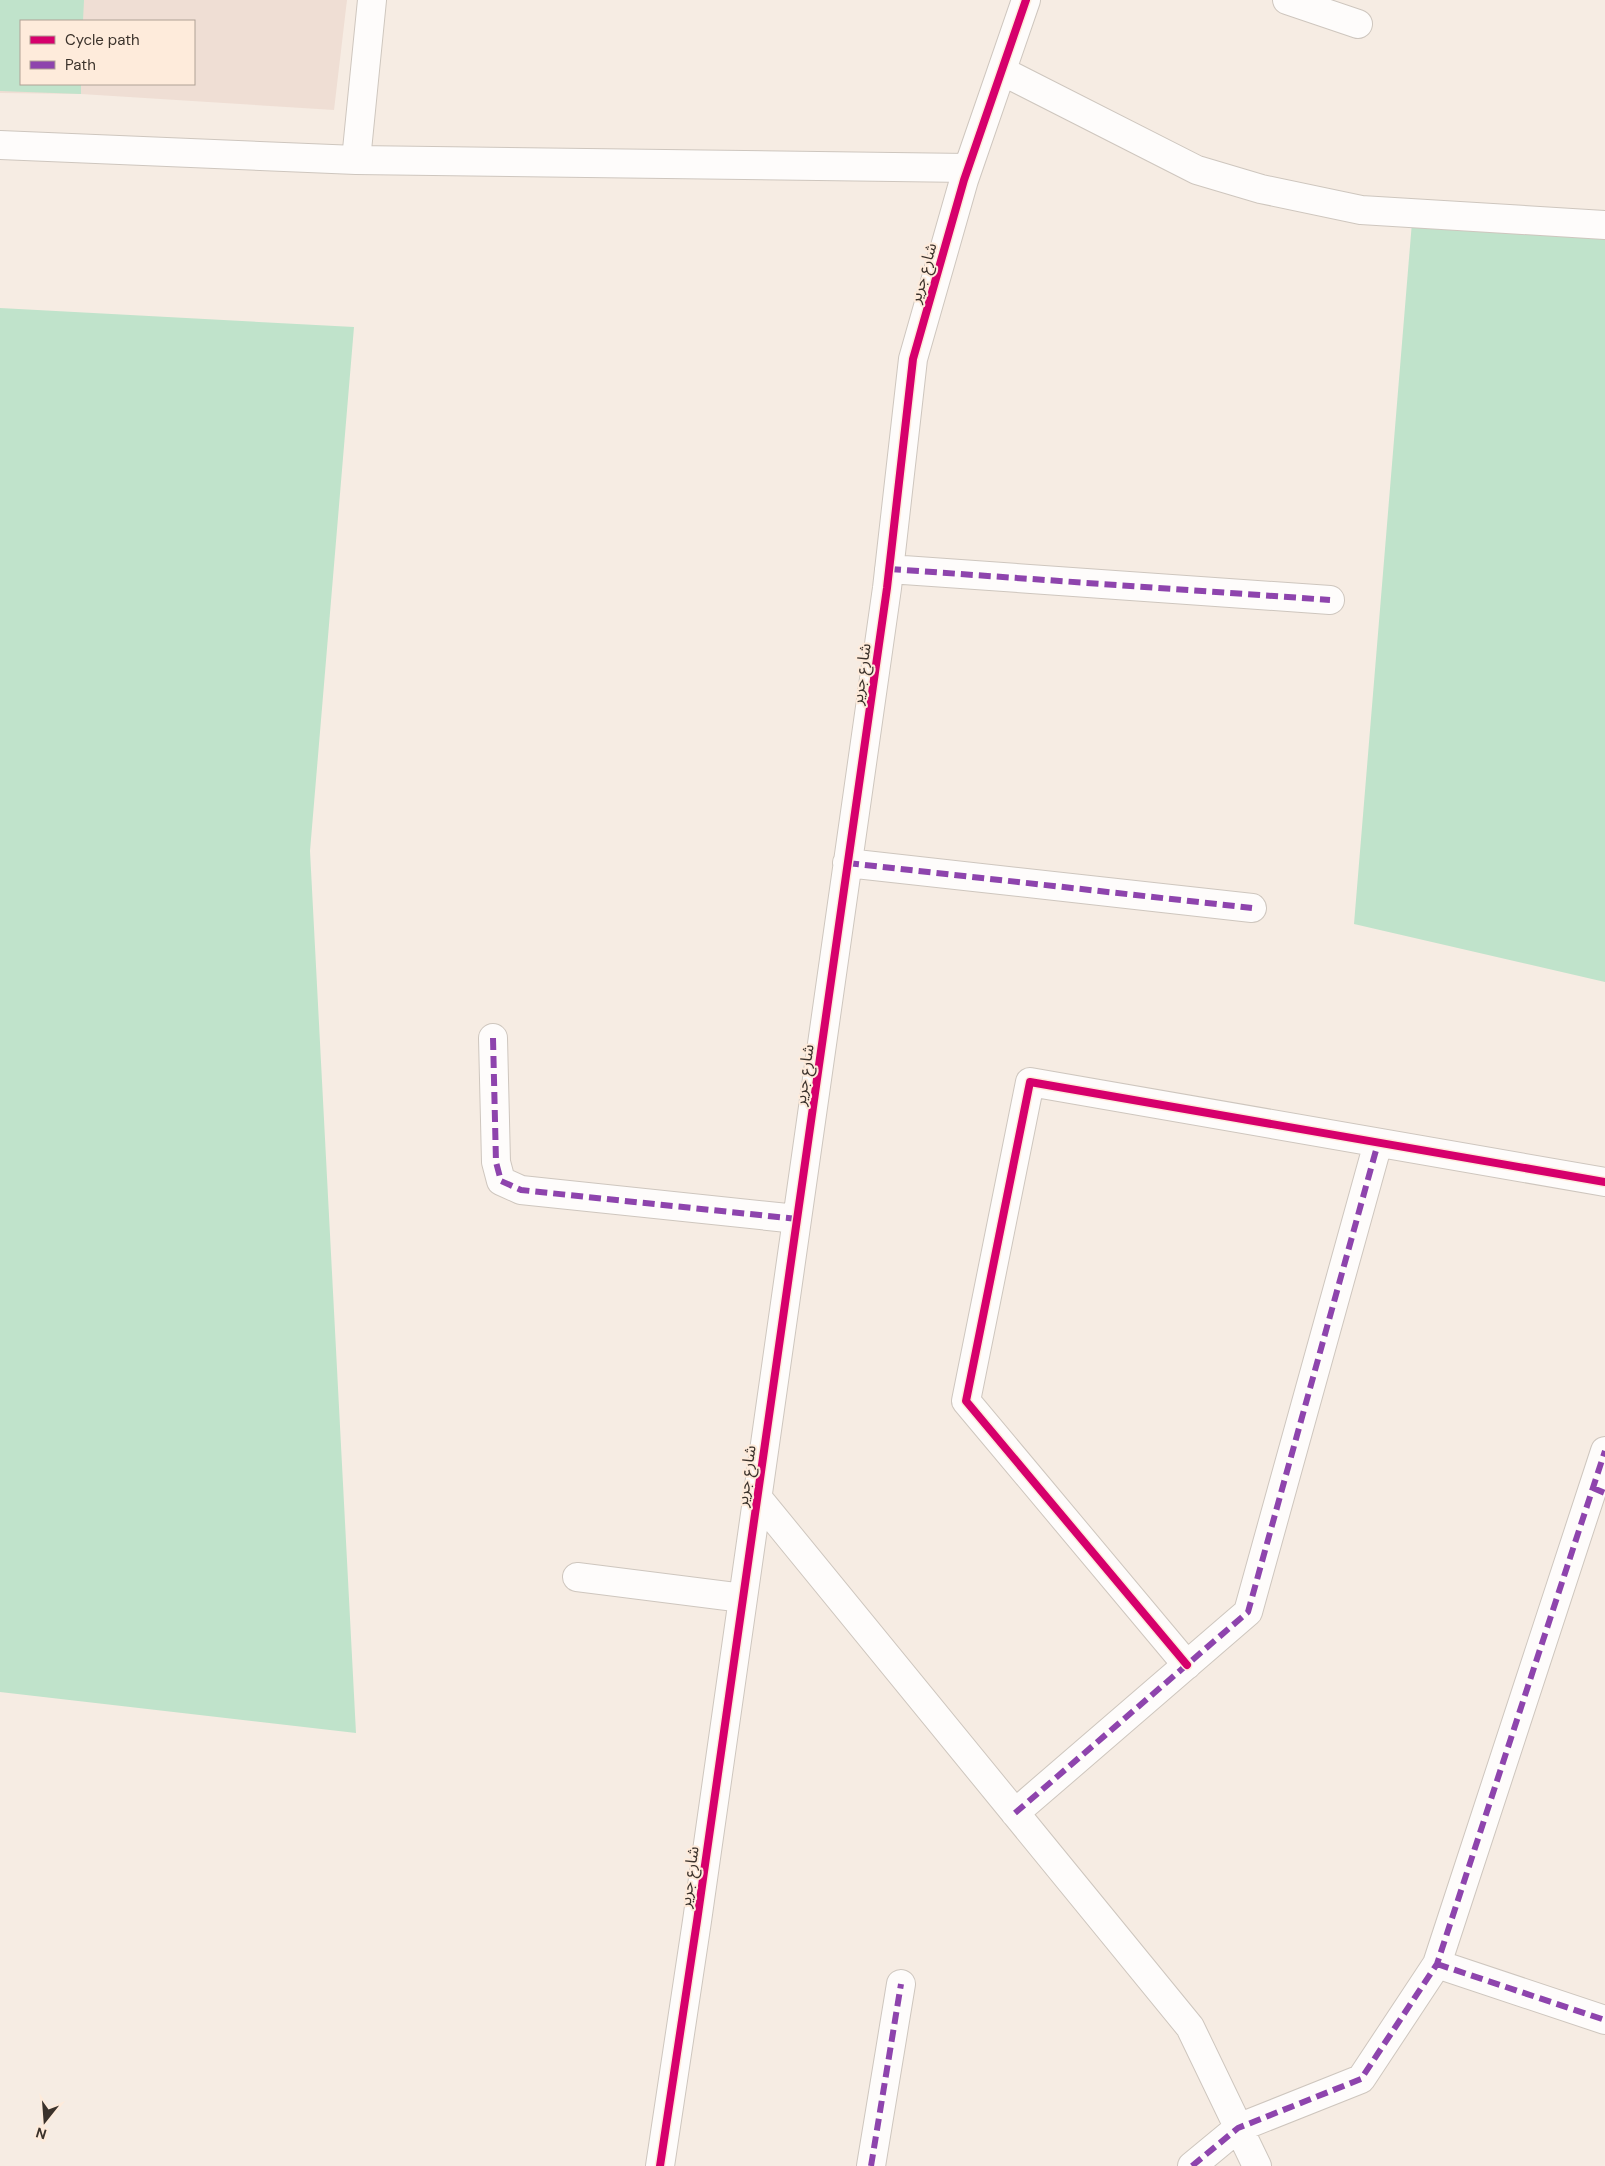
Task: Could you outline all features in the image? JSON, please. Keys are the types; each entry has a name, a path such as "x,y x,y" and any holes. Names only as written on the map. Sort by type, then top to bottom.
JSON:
{"street":[{"path":"356,160 372,0"},
{"name":"شارع جرير","path":"660,2166 848,864 889,569 913,360 968,168 1026,0"},
{"path":"1287,0 1358,24"},
{"path":"1002,71 1197,170 1261,189 1361,210 1605,226"},
{"path":"0,145 356,160 968,168"},
{"path":"889,569 1330,600"},
{"path":"848,864 1252,908"},
{"path":"492,1038 496,1162 501,1181 521,1190 797,1219"},
{"path":"1187,1665 966,1401 1030,1082 1605,1182"},
{"path":"1015,1813 1248,1612 1378,1143"},
{"path":"1192,2166 1238,2128 1361,2079 1437,1964 1599,1491 1605,1451"},
{"path":"757,1497 1190,2027 1257,2166"},
{"path":"577,1577 743,1598"},
{"path":"1437,1964 1605,2020"},
{"path":"871,2166 901,1984"}],"shaded area":[{"path":"0,0 347,0 334,110 81,94 0,93"}],"green space":[{"path":"0,0 84,0 83,20 20,20 20,85 81,85 81,94 0,91"},
{"path":"1412,222 1605,231 1605,982 1354,924"},
{"path":"0,308 354,327 310,851 356,1733 0,1692"}],"marked path":[{"path":"889,569 1330,600"},
{"path":"847,863 1252,908"},
{"path":"493,1038 496,1162 501,1181 521,1190 797,1219"},
{"path":"1015,1813 1248,1612 1378,1143"},
{"path":"1192,2166 1238,2128 1361,2079 1437,1964 1605,1451"},
{"path":"1593,1488 1605,1493"},
{"path":"1437,1964 1605,2020"},
{"path":"871,2166 901,1984"}],"cycle path":[{"path":"660,2166 697,1921 887,588 913,359 964,180 1026,0"},
{"path":"1187,1665 966,1401 1030,1082 1605,1182"}]}
